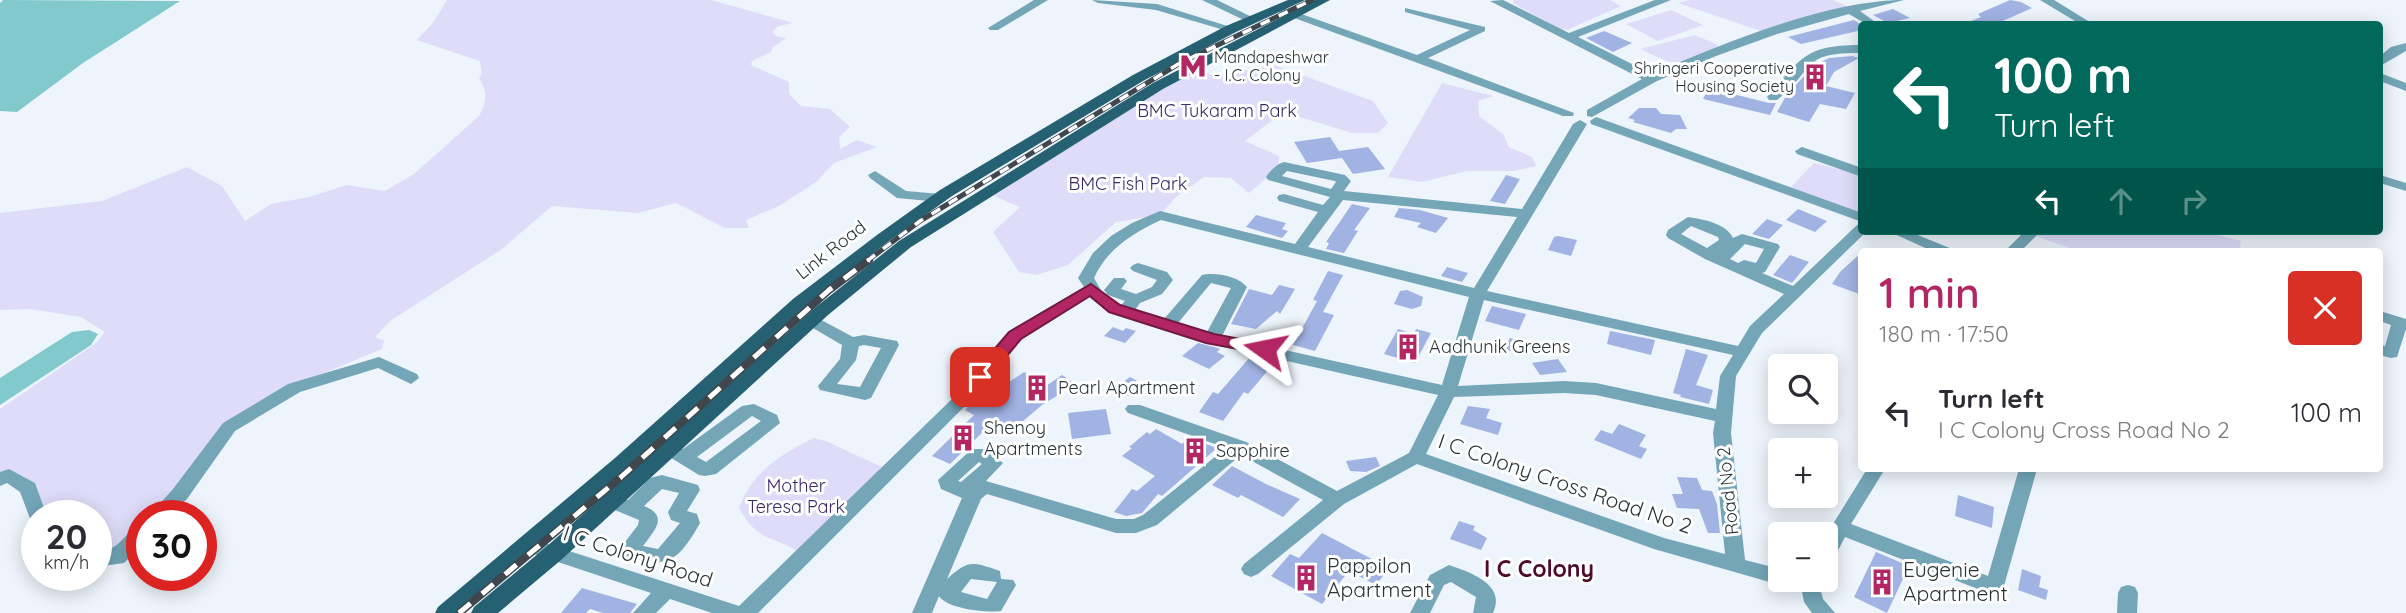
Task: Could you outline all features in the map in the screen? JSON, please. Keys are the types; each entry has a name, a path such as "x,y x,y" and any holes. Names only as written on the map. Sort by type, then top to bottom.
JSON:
{"main road":[{"name":"Link Road","path":"446,613 622,463 799,303 940,198 1138,78 1231,29 1292,5 1324,0"},
{"name":"Link Road","path":"482,613 612,501 677,453 812,320 905,244 1292,5"}],"street":[{"path":"993,28 1042,0"},
{"path":"1098,0 1157,7 1231,29"},
{"path":"1208,0 1252,20"},
{"path":"1630,0 1643,6"},
{"path":"1568,37 1643,6 1665,0"},
{"path":"1251,569 1337,499 1416,457 1448,392 1478,294 1584,118 1652,79 1748,41 1851,10 1898,0"},
{"path":"2046,0 2082,21"},
{"path":"1496,1 1652,79"},
{"path":"1292,5 1340,37 1417,58 1858,217"},
{"path":"1409,10 1481,29 1417,58"},
{"path":"1851,10 1868,21"},
{"path":"2383,60 2395,50 2406,47"},
{"path":"1773,97 1786,87 1812,56 1831,50 1858,49"},
{"path":"2383,78 2406,87"},
{"path":"1802,151 1858,172"},
{"path":"876,174 902,195 940,198"},
{"path":"2383,179 2406,187"},
{"path":"1284,198 1332,199 1526,214"},
{"path":"1300,248 1332,199"},
{"path":"1138,268 1162,275 1165,280 1157,291 1148,292 1130,306 1114,309 1091,289 1086,278 1092,261 1137,225 1160,215 1478,294 1743,352"},
{"name":"Road No 2","path":"1736,565 1722,433 1728,376 1756,330 1858,232"},
{"path":"1905,235 1937,248"},
{"path":"1717,257 1795,293"},
{"path":"1168,325 1207,278 1238,285 1212,339"},
{"path":"1119,281 1112,289 1113,292 1130,306 1168,325 1212,339 1448,392 1564,387 1596,389 1724,417"},
{"path":"745,613 958,402 1015,335 1091,289"},
{"path":"2383,317 2403,323 2391,354 2383,351"},
{"path":"812,320 851,343"},
{"path":"174,500 229,427 294,388 379,362 411,378"},
{"path":"1134,409 1240,446 1337,499"},
{"path":"922,613 944,586 968,570 1000,580 994,605 989,607 952,597 944,586 969,493 985,487 1116,526 1136,526 1150,520 1240,446"},
{"name":"I C Colony Cross Road No 2","path":"1416,457 1661,544 1768,574"},
{"path":"1838,531 1874,472"},
{"path":"1840,527 1995,587 2027,472"},
{"path":"0,479 9,477 28,488 32,500"},
{"path":"612,501 649,516 647,527 629,550 659,557 665,555 690,523 690,519 677,512 691,491 662,482 657,483 632,507"},
{"name":"I C Colony Road","path":"526,544 737,613"},
{"path":"112,558 117,558 126,549"},
{"path":"1420,613 1437,580 1449,573 1463,578 1486,594 1483,613"},
{"path":"643,613 666,591"},
{"path":"1812,592 1812,597 1822,610"}],"green space":[{"path":"447,0 711,0 793,23 778,26 773,32 776,36 786,38 772,48 771,52 752,61 751,65 789,82 789,94 801,106 830,109 850,127 839,137 840,149 857,140 877,147 834,163 816,182 779,206 746,220 749,228 725,228 676,203 638,213 552,206 502,249 390,321 375,337 384,341 382,349 290,387 224,428 171,500 126,500 126,545 116,555 112,555 112,500 39,500 35,485 0,476 0,409 96,343 105,332 81,317 30,309 0,310 0,213 102,201 187,167 222,186 245,221 271,204 309,197 347,185 385,191 414,174 479,116 484,106 485,92 479,78 482,74 480,61 417,40 433,23"},
{"path":"1513,0 1610,0 1621,6 1569,29 1560,30 1513,3"},
{"path":"1689,0 1833,0 1849,7 1761,31 1678,3"},
{"path":"1671,10 1703,25 1658,41 1626,24"},
{"path":"1695,35 1718,45 1688,63 1672,62 1640,49"},
{"path":"1274,65 1373,101 1388,123 1378,133 1352,133 1283,112 1245,141 1279,156 1278,168 1249,193 1231,178 1204,177 1176,197 1160,215 1116,222 1068,265 1036,275 1019,272 993,232 1020,207 994,196 1075,140 1199,69 1214,77"},
{"path":"1442,83 1493,96 1478,101 1479,116 1503,134 1509,147 1532,157 1536,166 1514,171 1466,171 1422,182 1388,177"},
{"path":"1814,163 1858,174 1858,213 1856,215 1791,187"},
{"path":"2032,235 2218,235 2241,241 2240,248 2070,248"},
{"name":"Mother Teresa Park","path":"814,438 882,467 799,553 753,528 739,508 760,474 779,458"}],"water":[{"path":"3,0 180,1 83,63 17,112 0,111 0,3"},
{"path":"89,330 98,334 91,345 0,405 0,378 72,332"}],"building":[{"path":"2010,0 2032,8 2003,21 1971,21 1981,17 1978,14"},
{"path":"1893,9 1910,18 1884,21 1873,15"},
{"path":"1854,20 1858,22 1858,31 1801,44 1788,37"},
{"path":"1604,31 1632,43 1613,52 1586,38"},
{"path":"1829,58 1858,58 1834,72 1826,86 1855,93 1846,109 1820,104 1809,122 1777,112 1786,96 1813,66"},
{"path":"1709,88 1776,103 1770,115 1703,99"},
{"path":"1639,108 1656,108 1661,114 1680,115 1687,129 1676,129 1671,133 1633,122 1635,120 1628,118"},
{"path":"1330,137 1339,151 1368,147 1385,169 1353,174 1342,158 1307,163 1294,142"},
{"path":"1506,175 1520,179 1505,204 1490,201"},
{"path":"1352,204 1370,208 1354,230 1358,231 1344,253 1326,249 1329,243 1326,242"},
{"path":"1399,208 1420,210 1448,218 1436,233 1417,227 1421,223 1394,217"},
{"path":"1798,209 1827,221 1815,232 1786,220"},
{"path":"1256,215 1286,223 1282,229 1288,231 1282,238 1246,227"},
{"path":"1767,219 1783,225 1769,239 1752,234"},
{"path":"1554,237 1577,240 1571,256 1548,250"},
{"path":"1790,255 1809,262 1792,283 1773,275"},
{"path":"1858,256 1858,294 1832,284 1840,272"},
{"path":"1447,267 1468,273 1462,282 1441,276"},
{"path":"1328,271 1343,275 1323,312 1334,315 1315,351 1293,345 1317,301 1313,300"},
{"path":"1279,285 1295,289 1280,314 1277,311 1256,329 1231,324 1249,289 1272,295"},
{"path":"1407,290 1423,297 1421,306 1412,309 1394,304 1400,291"},
{"path":"1492,306 1526,314 1519,330 1485,321"},
{"path":"1113,327 1123,331 1126,328 1136,331 1125,343 1104,336"},
{"name":"Aadhunik Greens","path":"1398,329 1414,334 1416,329 1431,333 1415,363 1384,354"},
{"path":"1610,331 1655,340 1651,355 1607,344"},
{"path":"1510,338 1533,345 1527,356 1504,349"},
{"path":"1198,343 1218,348 1220,349 1217,352 1225,356 1209,369 1182,356"},
{"path":"1686,349 1708,355 1696,385 1713,390 1709,404 1673,393"},
{"path":"1251,356 1275,362 1248,394 1244,392 1223,421 1199,412 1213,392 1218,394"},
{"path":"1558,359 1567,372 1540,375 1532,363"},
{"path":"1024,372 1049,384 1062,375 1076,384 1042,405 1009,433 991,424 950,464 932,456 974,415 965,410 971,403 985,392 990,395"},
{"path":"1130,377 1148,387 1138,395 1133,392 1128,396 1115,388"},
{"path":"1468,406 1490,409 1486,418 1502,423 1498,435 1460,424"},
{"path":"1106,409 1111,434 1072,439 1068,413"},
{"path":"1619,424 1646,435 1639,446 1647,449 1641,459 1594,440 1601,430 1612,434"},
{"path":"1156,429 1182,444 1189,438 1217,448 1162,496 1158,494 1142,513 1126,516 1114,512 1132,489 1137,491 1155,476 1122,456 1147,432 1150,434"},
{"path":"1376,457 1380,466 1366,472 1350,471 1346,461"},
{"path":"1232,466 1300,499 1283,517 1241,495 1238,498 1212,485"},
{"path":"1677,477 1697,478 1702,490 1712,491 1717,504 1720,533 1708,533 1699,509 1677,508 1672,494 1683,494"},
{"path":"1958,495 1994,507 1992,528 1955,516"},
{"path":"1459,521 1475,526 1473,530 1487,538 1481,550 1450,539"},
{"path":"1322,533 1389,568 1376,585 1349,571 1322,604 1271,576 1290,554 1299,558"},
{"name":"Eugenie Apartment","path":"1876,552 1909,566 1887,613 1854,597"},
{"path":"2022,569 2041,576 2039,587 2048,590 2046,600 2018,590"},
{"path":"582,588 637,604 630,613 603,613 590,609 586,613 561,613"}],"railway":[{"path":"867,261 920,221 1180,63 1312,0"},
{"path":"459,613 621,477 829,290 869,260"}],"place":[{"name":"Mandapeshwar - I.C. Colony","path":"1193,66"},
{"name":"Shringeri Cooperative Housing Society","path":"1815,77"},
{"name":"Aadhunik Greens","path":"1408,347"},
{"name":"Pearl Apartment","path":"1037,388"},
{"name":"Shenoy Apartments","path":"963,438"},
{"name":"Sapphire","path":"1195,451"},
{"name":"Pappilon Apartment","path":"1306,578"},
{"name":"Eugenie Apartment","path":"1882,582"}],"district":[{"name":"I C Colony","path":"1539,569"}],"route":[{"path":"980,377 1015,335 1091,289 1114,309 1212,339 1265,349"}],"park label":[{"name":"BMC Tukaram Park","path":"1217,111"},
{"name":"BMC Fish Park","path":"1128,184"}]}
